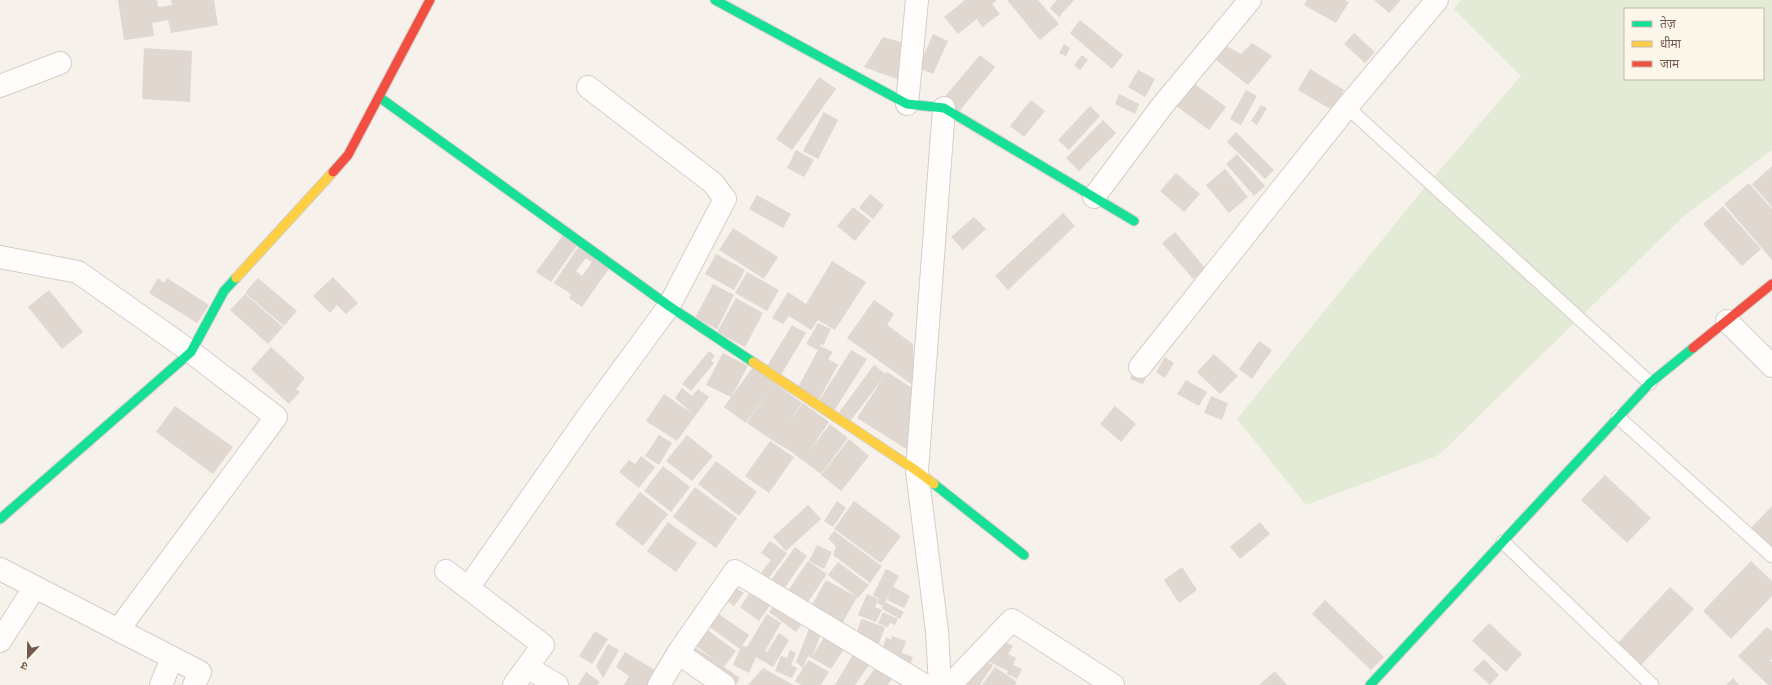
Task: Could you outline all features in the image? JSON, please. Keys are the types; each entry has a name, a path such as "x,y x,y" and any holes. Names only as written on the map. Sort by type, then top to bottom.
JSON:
{"street":[{"path":"0,519 191,352 224,292 348,155 430,0"},
{"path":"715,0 907,104 944,108 1134,221"},
{"path":"907,104 917,0"},
{"path":"1094,197 1162,106 1250,0"},
{"path":"1140,367 1347,107 1437,0"},
{"path":"0,86 60,62"},
{"path":"468,588 586,419 669,306 725,199 713,183 588,87"},
{"path":"379,97 669,306 917,471 1024,555"},
{"path":"940,685 937,631 917,471 944,108"},
{"path":"0,257 78,272 191,352 276,417 118,630"},
{"path":"1370,685 1650,383 1772,284"},
{"path":"1727,321 1772,366"},
{"path":"0,569 200,672 194,685"},
{"path":"446,571 543,645 514,685"},
{"path":"659,685 678,653 735,571 924,685"},
{"path":"0,641 35,587"},
{"path":"950,685 1012,620 1113,685"},
{"path":"678,653 724,685"},
{"path":"161,685 172,658"},
{"path":"527,667 557,685"}],"lane":[{"path":"1347,107 1650,383"},
{"path":"1618,417 1772,556"},
{"path":"1503,542 1652,685"}],"green space":[{"path":"1461,0 1772,0 1772,150 1685,215 1439,455 1306,505 1237,419 1420,193 1521,76 1454,9"}],"building":[{"path":"118,0 157,0 158,7 172,5 171,0 214,0 218,25 171,33 168,20 152,23 154,36 124,40"},
{"path":"965,0 997,0 992,4 1000,14 982,27 977,19 958,34 944,17"},
{"path":"1007,0 1038,0 1059,24 1040,40"},
{"path":"1057,0 1074,0 1059,17 1050,8"},
{"path":"1307,0 1345,0 1349,2 1336,23 1304,5"},
{"path":"1374,0 1401,0 1389,13"},
{"path":"1080,20 1123,55 1112,69 1070,33"},
{"path":"1354,33 1375,52 1365,63 1344,44"},
{"path":"933,34 948,41 933,74 918,68"},
{"path":"883,37 901,42 899,80 864,67"},
{"path":"1221,43 1241,54 1252,43 1272,56 1248,85 1212,57"},
{"path":"1064,44 1070,48 1066,56 1059,53"},
{"path":"144,48 192,51 190,102 142,99"},
{"path":"980,55 995,67 958,113 942,100"},
{"path":"1082,55 1088,60 1080,70 1074,65"},
{"path":"1310,69 1344,90 1332,110 1298,90"},
{"path":"1138,70 1155,79 1145,97 1128,87"},
{"path":"819,77 836,89 792,150 776,139"},
{"path":"1192,82 1226,107 1209,130 1175,105"},
{"path":"1246,90 1257,96 1241,125 1230,119"},
{"path":"1119,94 1139,104 1135,114 1115,104"},
{"path":"1031,100 1045,111 1024,137 1010,126"},
{"path":"1261,105 1267,108 1257,125 1251,121"},
{"path":"1090,106 1100,116 1069,150 1058,140"},
{"path":"824,112 838,120 818,159 803,151"},
{"path":"1103,120 1116,133 1079,171 1066,158"},
{"path":"1236,132 1274,170 1265,179 1227,142"},
{"path":"796,150 814,160 804,177 787,168"},
{"path":"1237,154 1265,186 1254,196 1226,164"},
{"path":"1772,166 1772,207 1752,184"},
{"path":"1225,169 1248,197 1229,213 1206,185"},
{"path":"1176,173 1200,194 1184,212 1160,191"},
{"path":"1749,183 1772,209 1772,260 1724,204"},
{"path":"870,194 884,205 873,219 859,208"},
{"path":"757,195 791,214 783,228 749,209"},
{"path":"1723,206 1761,249 1742,266 1703,224"},
{"path":"853,207 871,221 855,241 837,226"},
{"path":"1063,213 1075,226 1008,290 995,276"},
{"path":"974,217 986,229 963,250 951,237"},
{"path":"733,228 778,257 764,279 719,250"},
{"path":"1175,232 1206,269 1193,279 1162,243"},
{"path":"564,234 578,244 551,282 536,272"},
{"path":"579,246 610,267 582,307 569,298 571,294 554,283","holes":["586,258 592,262 582,276 576,271"]},
{"path":"716,254 745,270 734,290 705,274"},
{"path":"832,261 866,282 835,330 818,320 811,330 789,316 783,324 772,318 788,292 806,304"},
{"path":"747,272 779,290 767,311 735,293"},
{"path":"333,277 358,303 346,314 337,305 330,313 313,296"},
{"path":"158,278 164,283 167,278 209,305 197,323 149,293"},
{"path":"258,278 297,311 284,326 245,293"},
{"path":"713,284 734,295 717,329 695,318"},
{"path":"49,290 83,332 62,349 28,307"},
{"path":"245,294 283,327 268,344 230,310"},
{"path":"736,298 763,313 745,347 717,332"},
{"path":"874,300 894,314 887,325 913,344 914,386 847,338"},
{"path":"818,323 831,329 823,346 821,344 820,346 833,352 828,359 838,365 818,401 797,389 818,350 806,344"},
{"path":"792,325 806,333 781,375 767,366"},
{"path":"1259,341 1272,350 1252,379 1239,369"},
{"path":"271,347 305,378 296,389 300,392 289,404 251,369"},
{"path":"851,350 867,359 834,411 819,401"},
{"path":"709,351 715,356 711,361 714,363 691,391 682,384"},
{"path":"723,353 748,366 731,397 706,385"},
{"path":"1214,354 1238,376 1220,394 1197,372"},
{"path":"1165,357 1174,363 1165,378 1156,372"},
{"path":"874,365 886,374 848,424 837,415"},
{"path":"1136,365 1149,370 1143,384 1130,379"},
{"path":"753,367 802,403 785,427 803,403 829,422 809,451 830,424 848,438 821,474 790,451 747,423 773,384 746,423 724,407"},
{"path":"887,372 914,389 911,452 857,418"},
{"path":"1186,380 1207,392 1199,406 1177,394"},
{"path":"682,388 692,396 698,389 709,397 677,441 646,421 664,394 693,414 675,398"},
{"path":"1211,396 1228,403 1222,420 1204,413"},
{"path":"175,406 233,447 213,474 156,432"},
{"path":"1115,406 1136,424 1121,442 1100,424"},
{"path":"659,435 672,443 659,465 645,456"},
{"path":"687,435 713,456 692,481 666,461"},
{"path":"849,439 869,456 841,491 821,475"},
{"path":"770,441 794,457 769,493 745,476"},
{"path":"641,456 655,467 639,488 619,472 629,460 635,464"},
{"path":"716,461 757,492 739,516 698,484"},
{"path":"663,466 690,487 671,512 644,491"},
{"path":"1605,475 1651,518 1627,543 1581,500"},
{"path":"695,487 737,518 716,548 673,517"},
{"path":"640,492 668,514 643,546 615,524"},
{"path":"837,501 846,508 833,527 824,521"},
{"path":"854,501 901,536 881,563 834,529"},
{"path":"808,505 821,519 786,551 773,537"},
{"path":"1772,506 1772,549 1749,530"},
{"path":"668,522 697,543 676,572 647,551"},
{"path":"1260,522 1270,534 1240,559 1230,547"},
{"path":"834,531 882,566 870,583 833,555 836,546 828,539"},
{"path":"770,541 787,553 769,578 761,573 771,560 761,553"},
{"path":"817,545 832,552 824,569 809,561"},
{"path":"795,547 807,556 781,593 768,584"},
{"path":"808,561 827,574 806,605 787,592"},
{"path":"1751,561 1772,581 1772,596 1731,639 1703,611"},
{"path":"838,562 869,585 858,598 828,575"},
{"path":"1182,567 1197,590 1179,603 1164,580"},
{"path":"886,569 899,576 893,587 910,596 904,608 887,600 891,591 885,602 904,612 900,619 882,609 883,606 877,603 879,599 873,595"},
{"path":"826,580 857,597 839,629 808,612"},
{"path":"732,585 744,593 734,606 722,597"},
{"path":"1670,587 1694,609 1640,666 1617,644"},
{"path":"752,590 771,604 759,621 740,607"},
{"path":"867,594 878,599 875,607 882,610 876,622 858,615"},
{"path":"778,599 806,619 796,632 769,612"},
{"path":"1325,600 1384,657 1371,670 1312,614"},
{"path":"713,610 749,635 742,646 747,647 767,614 781,623 765,651 767,652 779,633 789,640 773,667 756,657 749,673 733,665 740,649 704,623"},
{"path":"883,612 898,619 895,625 890,623 888,627 878,623"},
{"path":"861,619 885,627 878,646 855,638"},
{"path":"1489,623 1522,654 1506,672 1472,641"},
{"path":"702,626 736,651 724,667 740,678 736,685 731,685 684,652 690,644 716,661 691,642"},
{"path":"1767,627 1772,631 1772,659 1770,661 1772,662 1772,685 1768,685 1738,656"},
{"path":"809,629 821,634 812,657 826,634 846,646 831,669 808,656 803,668 796,662"},
{"path":"595,631 608,639 592,664 579,656"},
{"path":"892,636 906,641 900,658 888,653 889,649 883,647 886,637 891,640"},
{"path":"999,639 1013,646 1008,654 1016,658 1013,665 1022,669 1017,679 1007,674 1008,671 988,661"},
{"path":"608,644 619,650 603,678 596,666"},
{"path":"790,650 796,653 791,665 797,668 792,678 775,671 781,656 787,658"},
{"path":"855,651 872,661 855,685 835,685"},
{"path":"625,652 658,672 650,685 624,685 629,676 616,667"},
{"path":"902,653 913,657 908,670 897,666"},
{"path":"984,659 993,665 980,685 967,685"},
{"path":"1484,659 1499,675 1490,685 1473,670"},
{"path":"809,660 829,672 821,685 801,685 795,681"},
{"path":"877,665 893,676 888,685 863,685"},
{"path":"995,667 1017,682 1015,685 982,685"},
{"path":"763,668 790,683 793,685 748,685"},
{"path":"1275,671 1287,685 1259,685"},
{"path":"586,672 600,682 597,685 578,685"},
{"path":"1733,678 1739,685 1726,685"}],"traffic: fast":[{"path":"715,0 907,104 944,108 1134,221"},
{"path":"379,97 669,306 753,362"},
{"path":"0,519 191,352 224,291 236,278"},
{"path":"1370,685 1650,383 1693,348"},
{"path":"934,484 1024,555"}],"traffic: slow":[{"path":"236,278 333,172"},
{"path":"753,362 917,471 934,484"}],"traffic: jam":[{"path":"333,172 348,155 430,0"},
{"path":"1693,348 1772,284"}]}
